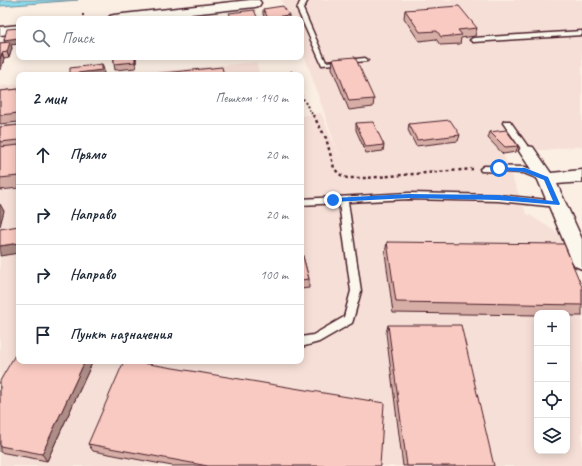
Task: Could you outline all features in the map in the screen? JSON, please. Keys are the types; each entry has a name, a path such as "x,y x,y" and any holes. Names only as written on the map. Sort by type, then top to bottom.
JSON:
{"street":[{"path":"138,16 250,2"},
{"path":"0,31 16,29"},
{"path":"528,151 546,179 582,261"},
{"path":"546,179 582,176"}],"lane":[{"path":"303,16 300,9 303,1 305,0"},
{"path":"304,18 324,64 365,60"},
{"path":"473,40 582,33"},
{"path":"507,123 528,151"},
{"path":"484,169 525,170 546,179"},
{"path":"304,202 409,196 498,198 557,204"},
{"path":"304,341 315,339 348,320 356,291 343,200"}],"path":[{"path":"304,101 326,138 334,168 339,174 347,178 367,178 484,169"}],"shaded area":[{"path":"281,0 582,0 582,146 503,154 526,213 558,233 582,292 582,466 0,466 0,86 16,84 16,364 304,364 304,116 321,113 340,159 304,54 304,16 289,16"},
{"path":"256,62 259,72 149,72"}],"water":[{"path":"0,0 78,0 0,6"}],"building":[{"path":"283,6 289,15 267,16 263,9"},
{"path":"459,6 477,28 458,30 462,35 441,37 437,31 420,32 405,10"},
{"path":"254,10 257,16 230,16 229,13"},
{"path":"16,28 16,38 4,40 7,29"},
{"path":"10,42 7,52 2,53 0,59 0,43"},
{"path":"355,57 374,99 349,101 333,59"},
{"path":"114,60 135,60 135,62 114,64"},
{"path":"102,64 102,70 86,72 70,72 70,68"},
{"path":"222,67 223,72 173,72"},
{"path":"16,89 16,113 0,115 0,91"},
{"path":"450,120 460,135 417,140 409,124"},
{"path":"373,122 384,145 366,147 356,123"},
{"path":"16,125 16,140 0,142 0,127"},
{"path":"506,130 518,146 505,147 490,132"},
{"path":"16,145 16,176 0,178 0,147"},
{"path":"16,226 16,243 0,246 0,229"},
{"path":"387,242 564,244 582,287 582,305 396,302"},
{"path":"304,260 309,279 304,280"},
{"path":"388,325 461,325 494,466 407,466"},
{"path":"16,353 16,364 84,364 42,454 0,446 0,381"},
{"path":"123,364 149,364 384,403 380,466 208,466 88,444"}],"route":[{"path":"333,200 409,196 498,198 557,204 546,179 525,170 499,168"}]}
